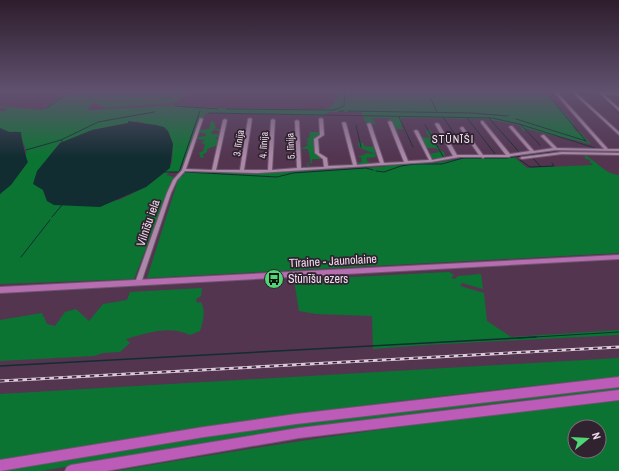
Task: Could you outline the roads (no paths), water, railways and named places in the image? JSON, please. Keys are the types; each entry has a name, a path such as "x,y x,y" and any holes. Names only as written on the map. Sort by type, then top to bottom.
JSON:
{"highway":[{"path":"0,466 204,432 288,420 619,382"},
{"path":"71,471 299,433 619,394"}],"main road":[{"name":"Tīraine - Jaunolaine","path":"0,290 619,257"}],"street":[{"path":"574,113 606,149"},
{"path":"599,113 619,134"},
{"name":"3. līnija","path":"242,171 250,118"},
{"name":"Vilnīšu iela","path":"138,283 169,193 175,180 183,171 201,119"},
{"path":"321,119 322,135 316,139 317,153 325,158 326,167"},
{"path":"214,170 225,120"},
{"name":"4. līnija","path":"270,171 273,120"},
{"name":"5. līnija","path":"297,121 299,170"},
{"path":"390,122 406,161"},
{"path":"482,122 509,156"},
{"path":"344,123 355,166"},
{"path":"369,124 382,164"},
{"path":"437,124 456,157"},
{"path":"511,127 533,152"},
{"path":"462,128 483,157"},
{"path":"416,131 431,161"},
{"path":"543,136 556,149"},
{"path":"183,171 299,170 406,161 431,161 456,157 509,156 556,149 619,150"},
{"path":"522,158 557,153 619,154"}],"waterway":[{"path":"61,140 98,122 149,113"},
{"path":"179,172 199,113"},
{"path":"209,113 443,117"},
{"path":"471,113 508,116"},
{"path":"516,119 586,141 563,113"},
{"path":"399,117 413,147"},
{"path":"443,117 492,118 520,124"},
{"path":"443,117 462,145"},
{"path":"467,118 496,155"},
{"path":"489,118 519,152"},
{"path":"520,124 595,148"},
{"path":"520,124 540,145"},
{"path":"356,125 361,147"},
{"path":"425,125 444,158"},
{"path":"26,150 61,140"},
{"path":"376,171 384,172 401,166 415,164 442,164 463,158 506,158 552,152 572,152"},
{"path":"533,158 540,166"},
{"path":"520,160 530,167 554,166 552,163"},
{"path":"185,172 277,177 293,173 366,168 373,170"},
{"path":"165,172 179,172"},
{"path":"52,217 62,205"},
{"path":"21,257 50,220"},
{"path":"523,338 619,332"},
{"path":"523,338 536,337"},
{"path":"518,338 523,338"},
{"path":"0,366 523,338"}],"railway":[{"path":"0,381 619,347"}],"place":[{"name":"Stūnīšu ezers","path":"274,279"}],"district":[{"name":"STŪNĪŠI","path":"453,139"}]}
